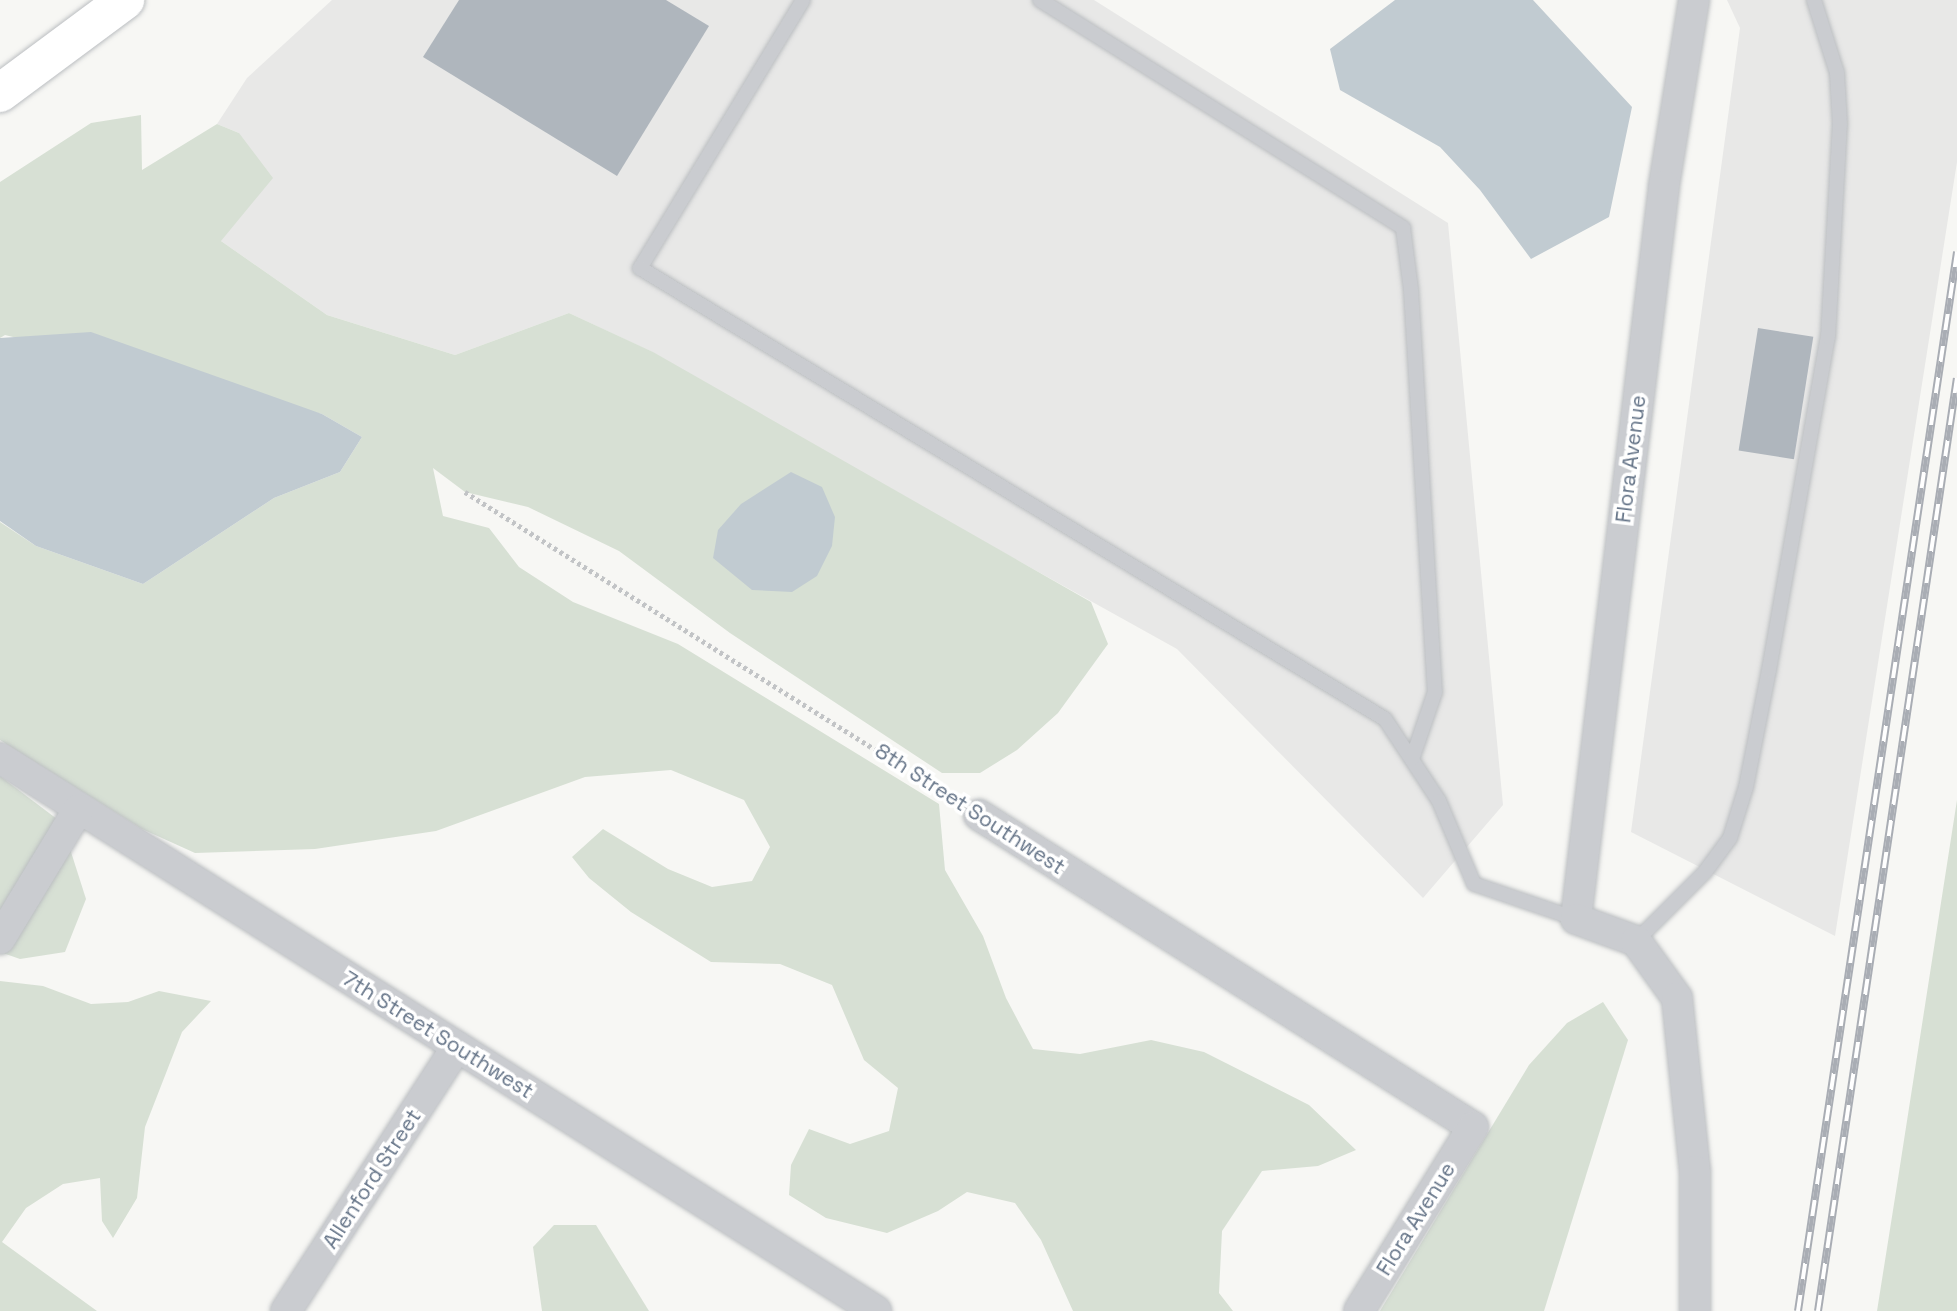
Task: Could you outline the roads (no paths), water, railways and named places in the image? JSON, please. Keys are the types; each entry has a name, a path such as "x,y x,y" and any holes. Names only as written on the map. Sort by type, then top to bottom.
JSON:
{"highway":[{"path":"0,93 125,0"}],"street":[{"name":"Flora Avenue","path":"1576,919 1664,186 1693,0"},
{"name":"7th Street Southwest","path":"0,758 457,1046 842,1302 876,1311"},
{"path":"0,939 79,810"},
{"name":"8th Street Southwest","path":"979,815 1474,1127"},
{"path":"1576,919 1636,941 1677,998 1695,1171 1695,1311"},
{"name":"Allenford Street","path":"286,1311 457,1046"},
{"name":"Flora Avenue","path":"1359,1311 1474,1127"}],"lane":[{"path":"803,0 640,268 1385,719 1438,801 1474,884 1576,919"},
{"path":"1041,0 1403,228 1411,290 1435,692 1412,759"},
{"path":"1636,941 1705,872 1730,838 1746,788 1769,670 1828,337 1840,124 1836,73 1814,0"}],"railway":[{"path":"1798,1311 1957,252"},
{"path":"1818,1311 1957,378"}]}
